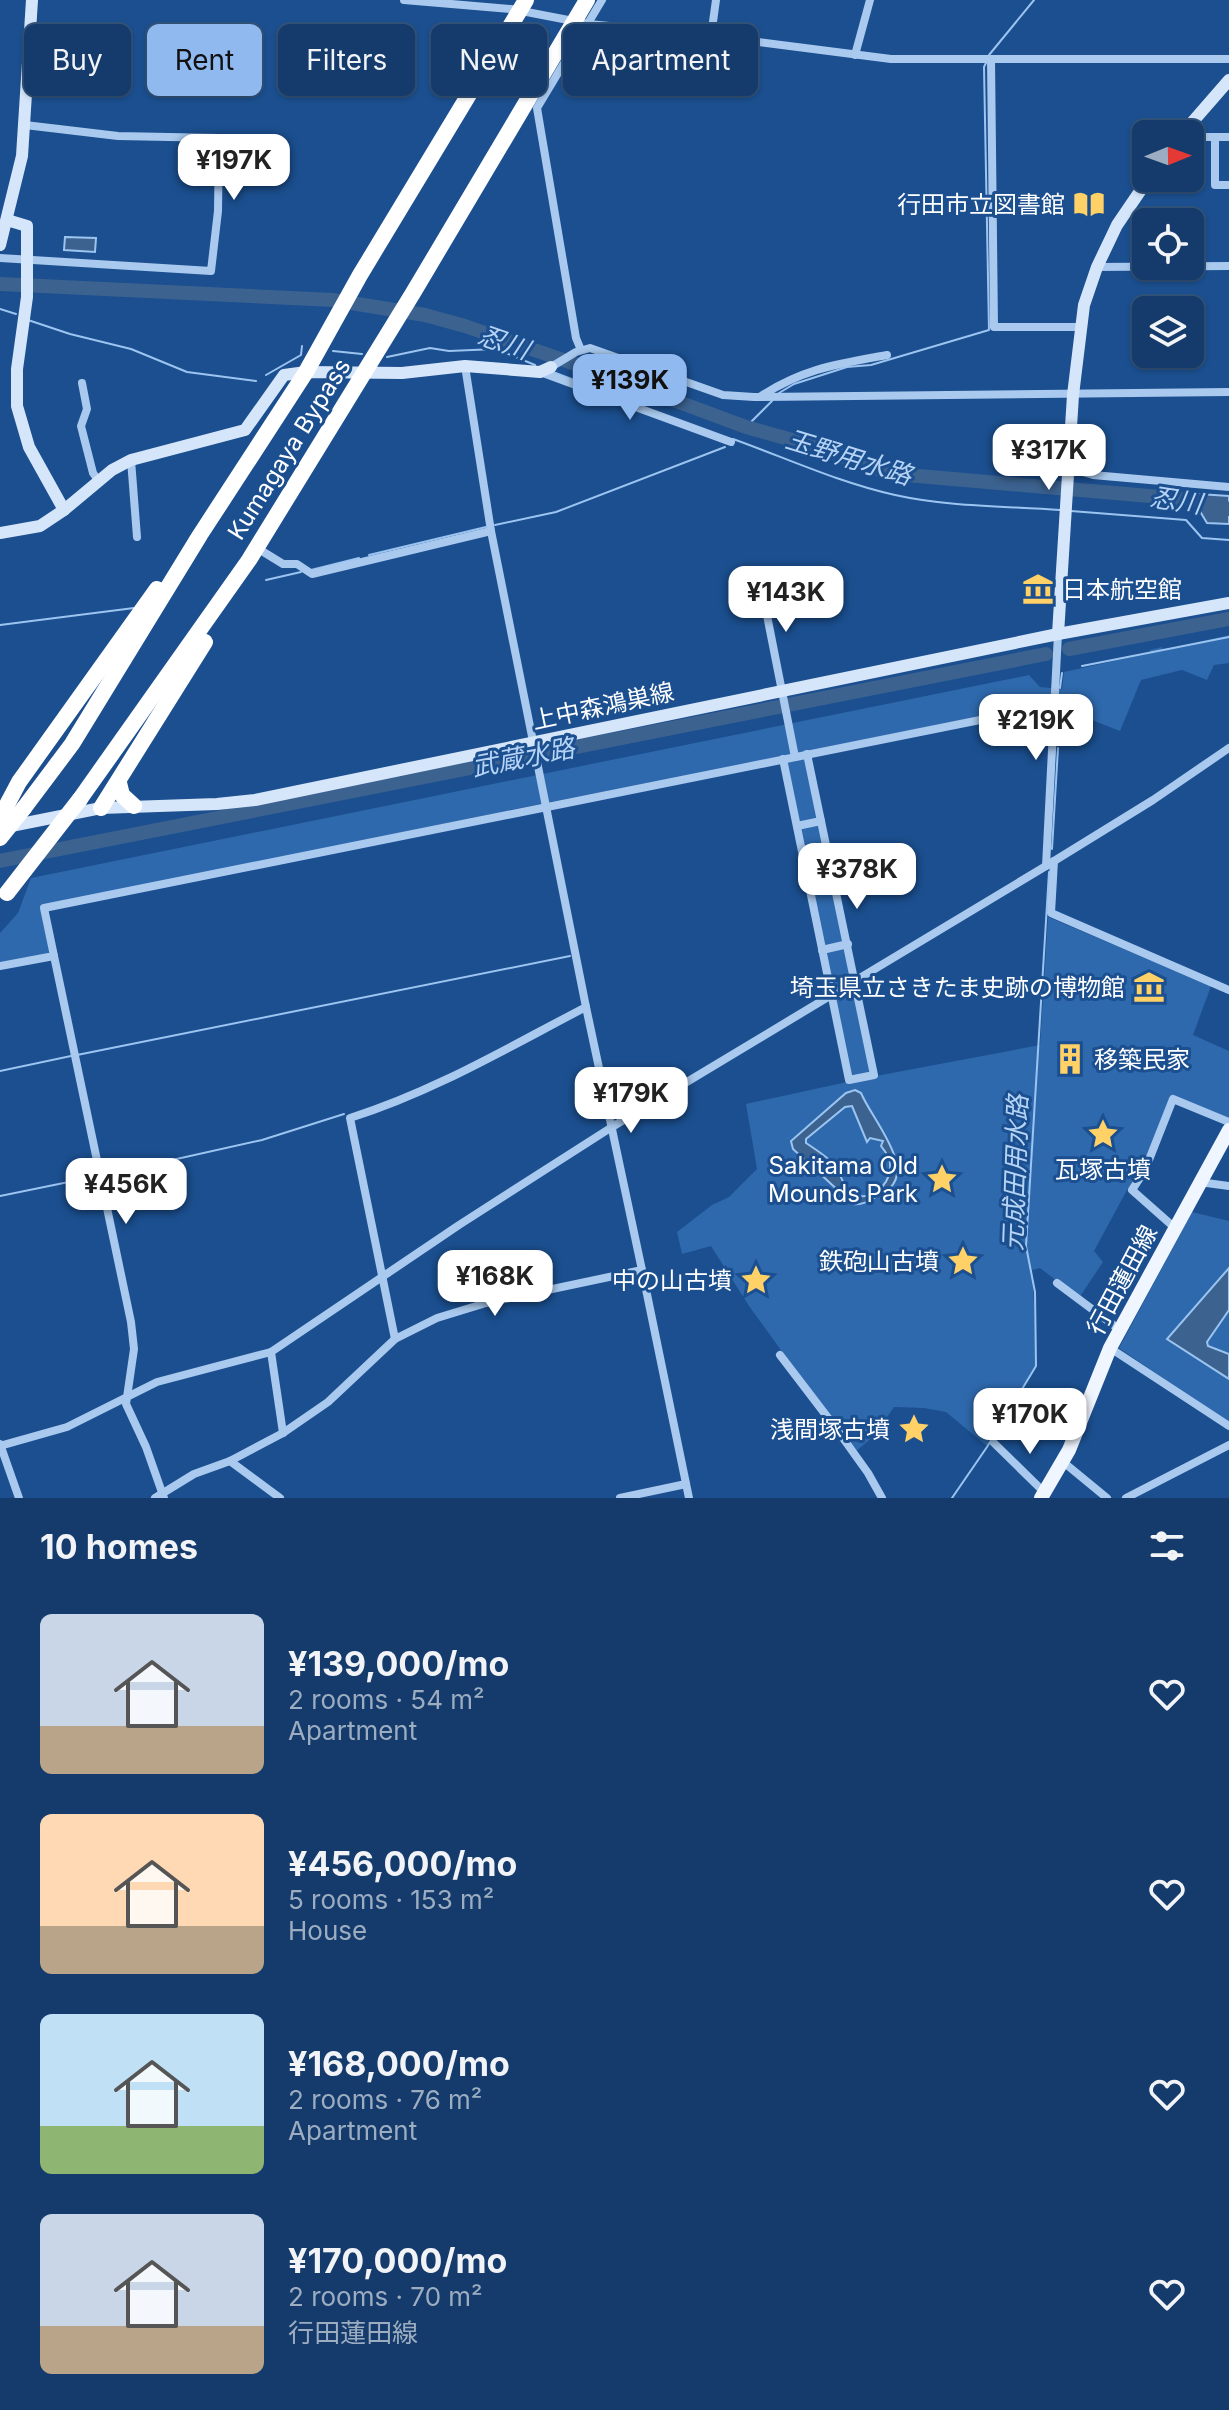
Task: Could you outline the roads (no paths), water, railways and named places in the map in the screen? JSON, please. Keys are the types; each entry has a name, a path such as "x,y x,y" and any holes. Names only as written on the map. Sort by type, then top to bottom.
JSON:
{"highway":[{"name":"Kumagaya Bypass","path":"3,897 80,799 253,554 581,23 587,0"},
{"name":"Kumagaya Bypass","path":"0,838 72,744 200,535 306,372 518,5"},
{"path":"0,818 19,782 184,549 200,535"},
{"path":"101,808 239,588 253,554"},
{"path":"119,783 122,795 134,806"}],"main road":[{"name":"行田蓮田線","path":"1043,1495 1062,1461 1110,1348 1228,1130"}],"street":[{"path":"0,245 22,156 32,0"},
{"path":"404,0 518,5 591,24"},
{"path":"579,351 537,108 581,23 602,0"},
{"path":"713,24 716,0"},
{"path":"855,55 870,0"},
{"path":"758,42 891,59 1229,59"},
{"path":"991,59 994,327 1081,327"},
{"path":"1194,120 1229,80"},
{"path":"0,258 26,263 211,271 218,211 219,138 118,136 25,125"},
{"path":"1204,137 1229,137"},
{"path":"1215,137 1215,185 1229,185"},
{"path":"1139,192 1117,225 1097,267 1084,305 1081,327 1073,395 1058,639 1051,913 1229,990"},
{"path":"7,220 27,226 27,297 17,369 17,406 29,447 64,510"},
{"path":"1097,267 1229,266"},
{"path":"545,369 590,348 723,395 1229,392"},
{"path":"761,397 820,366 887,355"},
{"path":"0,533 40,526 98,480 131,460 245,430 284,375 306,372 363,374 465,366 545,369 731,442"},
{"path":"465,366 491,531 537,768 689,1498"},
{"path":"82,383 87,409 81,426 93,473 98,480"},
{"path":"131,460 137,537"},
{"path":"1069,470 1093,475 1229,487"},
{"path":"253,554 283,564 297,564 312,574 491,531"},
{"path":"759,575 795,757"},
{"name":"上中森鴻巣線","path":"0,828 101,808 255,800 782,696 1229,603"},
{"path":"642,1270 486,1303 437,1318 395,1339 328,1402 283,1433 230,1461 194,1474 160,1497 146,1447 126,1404 134,1349 131,1322 44,908 1055,705"},
{"path":"19,1498 0,1445 33,1439 67,1427 157,1382 271,1352 612,1127 1153,800 1229,748"},
{"path":"783,759 849,1080 874,1075 807,754"},
{"path":"797,826 821,821"},
{"path":"822,950 848,944"},
{"path":"0,966 54,956"},
{"path":"395,1339 350,1118 415,1094 586,1007"},
{"path":"1175,1228 1132,1190 1145,1170 1173,1099 1228,1130"},
{"path":"1199,1182 1229,1186"},
{"path":"1057,1283 1120,1330"},
{"path":"1110,1348 1229,1426"},
{"path":"271,1352 283,1433"},
{"path":"780,1355 868,1473 882,1498"},
{"path":"994,1443 1043,1495"},
{"path":"1126,1498 1229,1445"},
{"path":"230,1461 280,1498"},
{"path":"1062,1461 1107,1498"},
{"path":"620,1498 686,1484"}],"waterway":[{"path":"989,55 1034,0"},
{"path":"779,393 794,384 847,367 871,365 989,330 984,67 987,61"},
{"name":"忍川","path":"0,284 333,300 425,315 598,372 746,427 828,450 895,474 1196,500 1229,509"},
{"path":"0,309 16,314"},
{"path":"28,320 131,349 187,372 256,381"},
{"path":"266,375 301,355 302,346"},
{"path":"387,357 430,348 449,351 496,349 535,365"},
{"path":"333,351 362,354"},
{"path":"553,372 629,401"},
{"path":"746,427 772,401"},
{"name":"玉野用水路","path":"733,439 834,477 895,495 957,504 1060,510"},
{"name":"玉野用水路","path":"495,525 556,512 725,447"},
{"name":"玉野用水路","path":"1071,511 1186,520 1202,538 1229,540"},
{"name":"玉野用水路","path":"369,555 486,527"},
{"name":"玉野用水路","path":"311,570 359,558"},
{"name":"玉野用水路","path":"266,580 301,572"},
{"name":"玉野用水路","path":"0,625 134,608"},
{"name":"武蔵水路","path":"1069,649 1229,619"},
{"name":"元成田用水路","path":"1082,666 1229,637"},
{"name":"武蔵水路","path":"0,861 1046,654"},
{"name":"元成田用水路","path":"1060,688 1062,673"},
{"name":"元成田用水路","path":"1059,695 1059,731"},
{"name":"元成田用水路","path":"1052,849 1058,748"},
{"name":"元成田用水路","path":"952,1498 1036,1366 1035,1292 1026,1246 1049,872"},
{"path":"77,1055 570,956"},
{"path":"0,1071 71,1056"},
{"path":"105,1175 262,1140 344,1114"},
{"path":"0,1196 98,1176"}],"place":[{"name":"行田市立図書館","path":"1089,204"},
{"name":"日本航空館","path":"1038,589"},
{"name":"埼玉県立さきたま史跡の博物館","path":"1149,987"},
{"name":"移築民家","path":"1070,1059"},
{"name":"瓦塚古墳","path":"1103,1134"},
{"name":"Sakitama Old Mounds Park","path":"942,1179"},
{"name":"鉄砲山古墳","path":"963,1261"},
{"name":"中の山古墳","path":"756,1280"},
{"name":"浅間塚古墳","path":"914,1429"}]}
